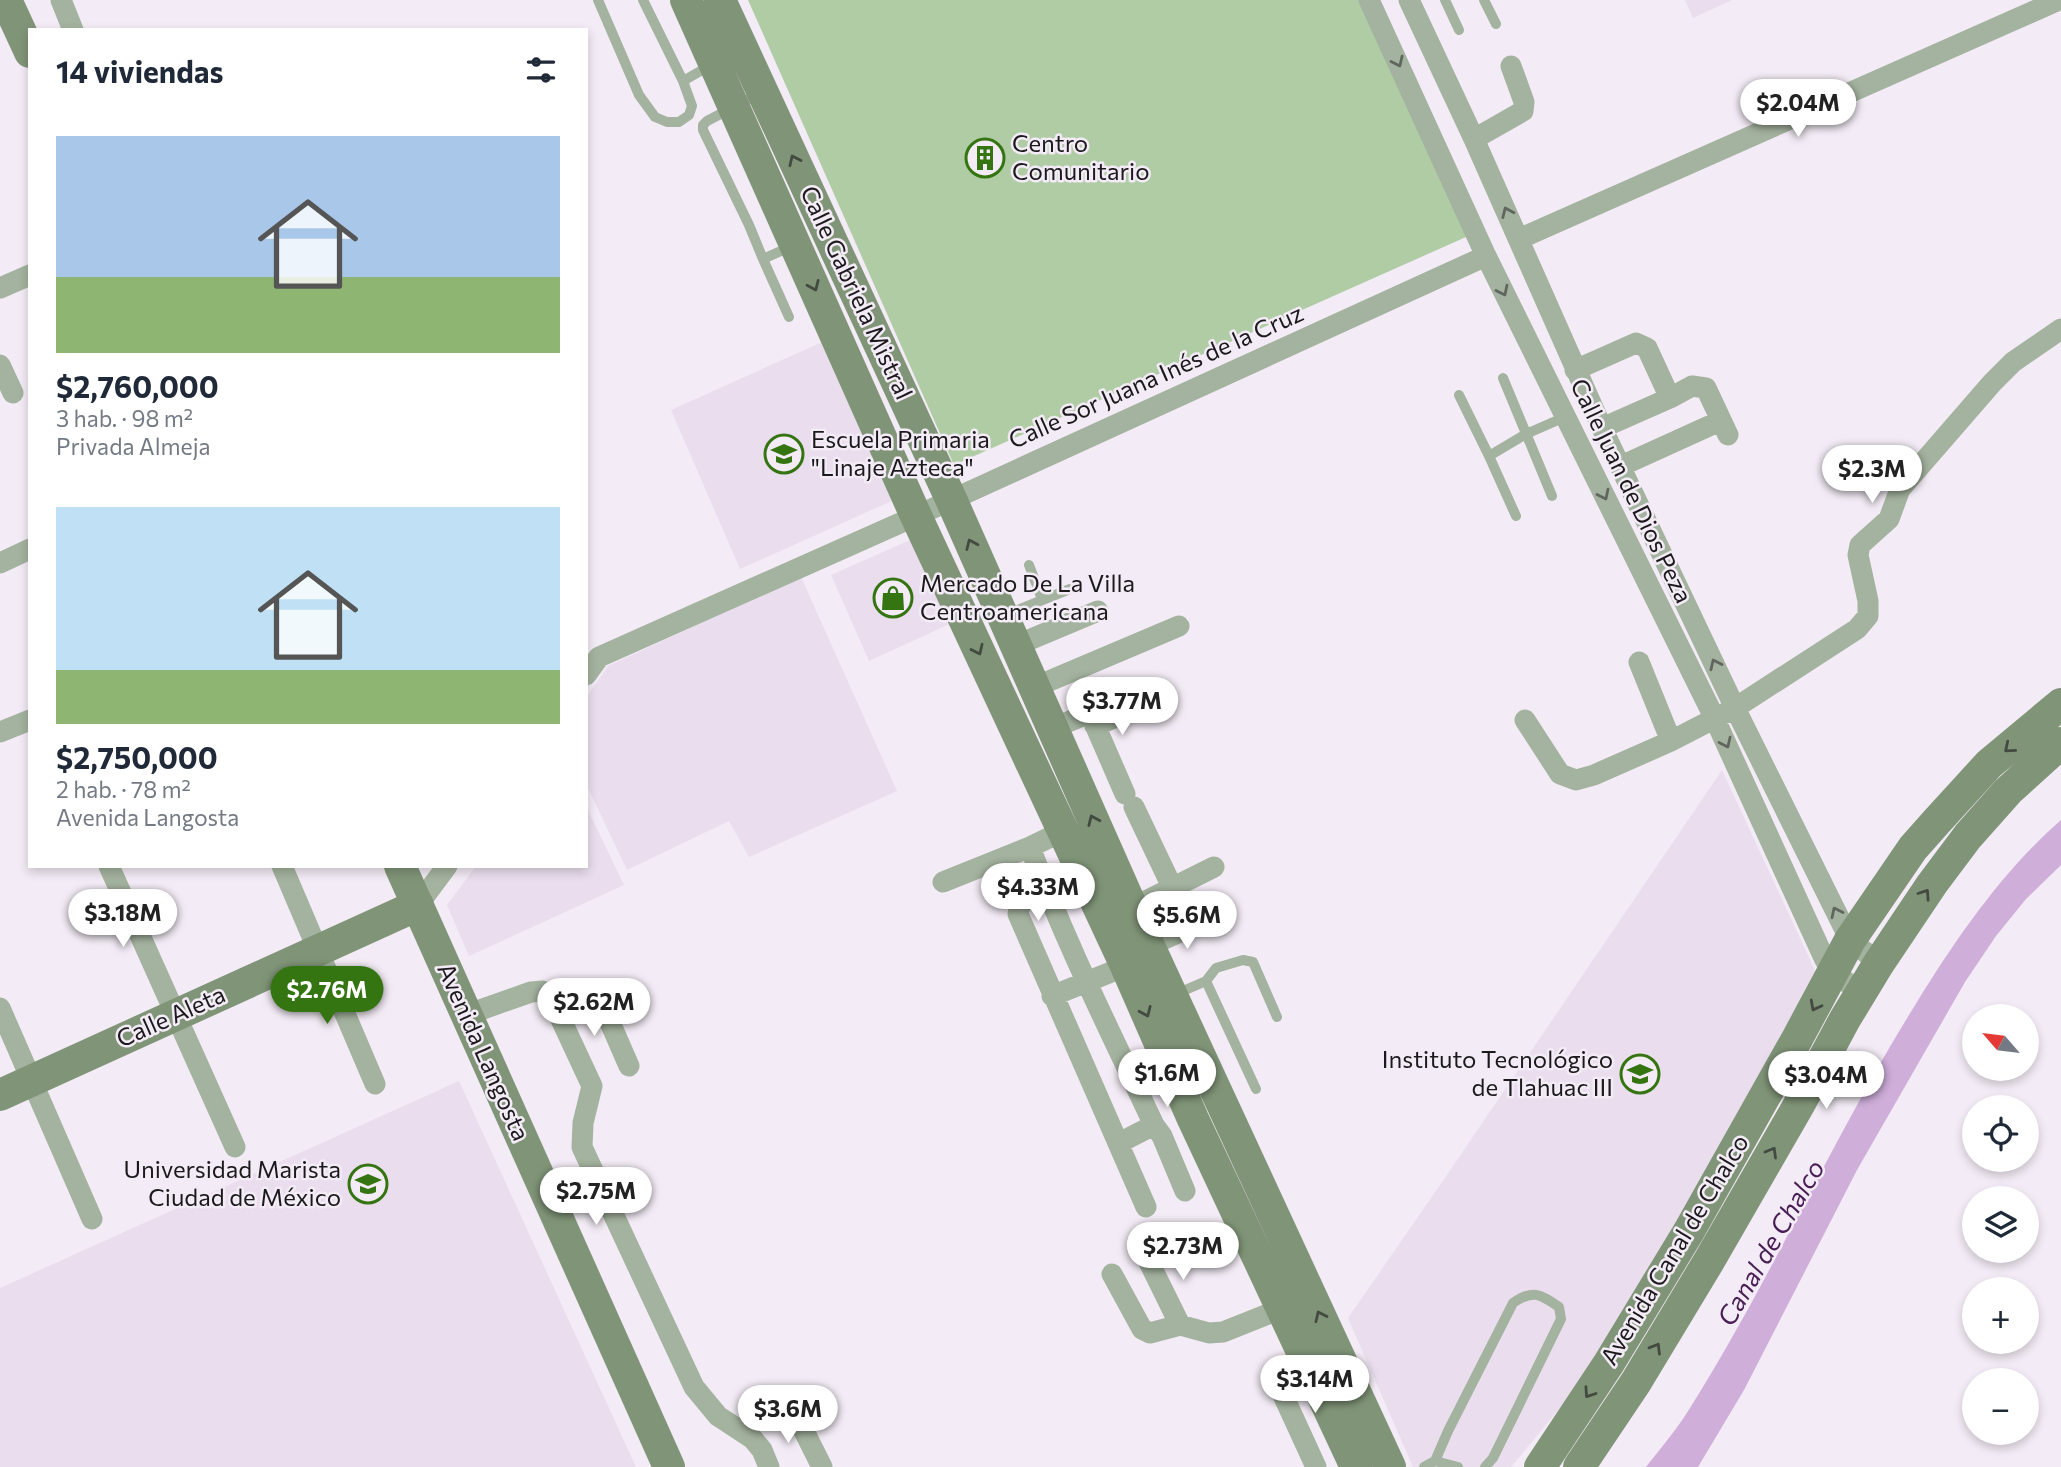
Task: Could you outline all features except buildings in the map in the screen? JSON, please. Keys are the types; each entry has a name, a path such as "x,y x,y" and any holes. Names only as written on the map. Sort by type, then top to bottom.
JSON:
{"street":[{"path":"6,0 28,48"},
{"path":"61,0 72,28"},
{"name":"Calle Gabriela Mistral","path":"686,0 916,516 1063,831 1138,956 1173,995 1390,1467"},
{"name":"Calle Gabriela Mistral","path":"720,0 951,499 1132,908 1138,956 1193,1119 1356,1467"},
{"name":"Calle Juan de Dios Peza","path":"1370,0 1486,256 1714,718 1832,972"},
{"path":"1519,239 2059,0"},
{"name":"Calle Juan de Dios Peza","path":"1413,2 1575,370 1735,708 1850,940 1879,963"},
{"path":"1475,139 1523,111 1524,102 1511,66"},
{"name":"Calle Sor Juana Inés de la Cruz","path":"588,672 599,657 916,516 1486,256"},
{"path":"0,288 28,276"},
{"path":"1525,720 1560,774 1576,780 1594,775 1671,741 1735,708 1857,629 1868,616 1868,601 1858,555 1860,545 1889,519 1900,489 1992,383 2013,362 2061,329"},
{"path":"1575,370 1636,343 1647,348 1670,398"},
{"path":"0,365 13,393"},
{"path":"1602,428 1692,386 1706,388 1724,428 1621,466"},
{"path":"0,562 28,550"},
{"path":"1017,645 1098,611"},
{"path":"1035,687 1179,626"},
{"path":"1639,662 1671,741"},
{"name":"Avenida Canal de Chalco","path":"1540,1467 1609,1363 1689,1231 1850,940 1913,848 1937,821 1989,764 2061,704"},
{"path":"1096,726 1132,709"},
{"path":"1053,728 1085,715 1092,718 1173,889"},
{"path":"0,733 28,721"},
{"name":"Avenida Canal de Chalco","path":"1579,1467 1636,1382 1710,1261 1879,963 1968,836 2008,791 2061,743"},
{"path":"943,882 1063,831"},
{"path":"1030,847 1045,889 1185,1191"},
{"path":"1132,908 1214,867"},
{"path":"110,868 235,1147"},
{"path":"283,868 375,1084"},
{"name":"Avenida Langosta","path":"401,868 669,1467"},
{"path":"418,905 446,868"},
{"path":"1045,889 1023,899 1018,914 1146,1207"},
{"name":"Calle Aleta","path":"0,1096 418,905"},
{"path":"1052,996 1087,982 1209,919"},
{"path":"1832,972 1861,992"},
{"path":"466,1015 531,992 543,991 551,998 592,1086 583,1123 582,1147 694,1387 718,1416 753,1439 762,1450 769,1467"},
{"path":"559,1012 592,1001 602,1004 629,1066"},
{"path":"0,1008 92,1219"},
{"path":"1119,1143 1193,1119 1222,1104"},
{"path":"1147,1258 1181,1325"},
{"path":"1112,1274 1142,1329 1150,1333 1181,1325 1209,1333 1223,1332 1281,1309"},
{"path":"1276,1382 1316,1467"},
{"path":"793,1409 822,1467"}],"lane":[{"path":"598,0 639,95 654,117 667,122 679,122 689,116 692,106 684,81 643,0"},
{"path":"1446,0 1459,30"},
{"path":"1485,0 1496,24"},
{"path":"684,81 715,64"},
{"path":"763,92 707,121 703,130 789,317"},
{"path":"763,260 795,244"},
{"path":"1503,378 1552,496"},
{"path":"1460,395 1516,516"},
{"path":"1489,456 1565,417"},
{"path":"1029,565 1042,599"},
{"path":"1003,616 1070,589"},
{"path":"1173,995 1206,981 1216,968 1243,960 1253,962 1277,1017"},
{"path":"1206,981 1255,1088"},
{"path":"1424,1467 1435,1461 1447,1431 1513,1303 1525,1294 1542,1295 1559,1307 1562,1319 1493,1458 1485,1467"},
{"path":"1435,1461 1458,1467"}],"shaded area":[{"path":"1685,0 1732,0 1693,18"},
{"name":"Escuela Primaria \"Linaje Azteca\"","path":"829,339 896,499 740,569 671,410"},
{"name":"Mercado De La Villa Centroamericana","path":"917,537 954,622 869,661 831,575"},
{"path":"801,577 897,791 749,857 729,821 627,870 588,788 588,695 608,666"},
{"name":"Instituto Tecnológico de Tlahuac III","path":"1722,770 1819,979 1600,1360 1511,1467 1413,1467 1348,1318"},
{"path":"588,810 624,885 469,956 447,905 475,868 588,868"},
{"path":"2061,820 2061,865 2026,899 1996,936 1965,982 1857,1170 1744,1390 1698,1467 1646,1467 1685,1416 1720,1358 1859,1102 1933,977 2000,883"},
{"name":"Universidad Marista Ciudad de México","path":"459,1081 636,1467 0,1467 0,1288"}],"green space":[{"path":"748,0 1369,0 1475,233 954,465"}],"place":[{"name":"Centro Comunitario","path":"985,158"},
{"name":"Escuela Primaria \"Linaje Azteca\"","path":"784,454"},
{"name":"Mercado De La Villa Centroamericana","path":"893,598"},
{"name":"Instituto Tecnológico de Tlahuac III","path":"1640,1074"},
{"name":"Universidad Marista Ciudad de México","path":"368,1184"}],"water label":[{"name":"Canal de Chalco","path":"1771,1243"}]}
